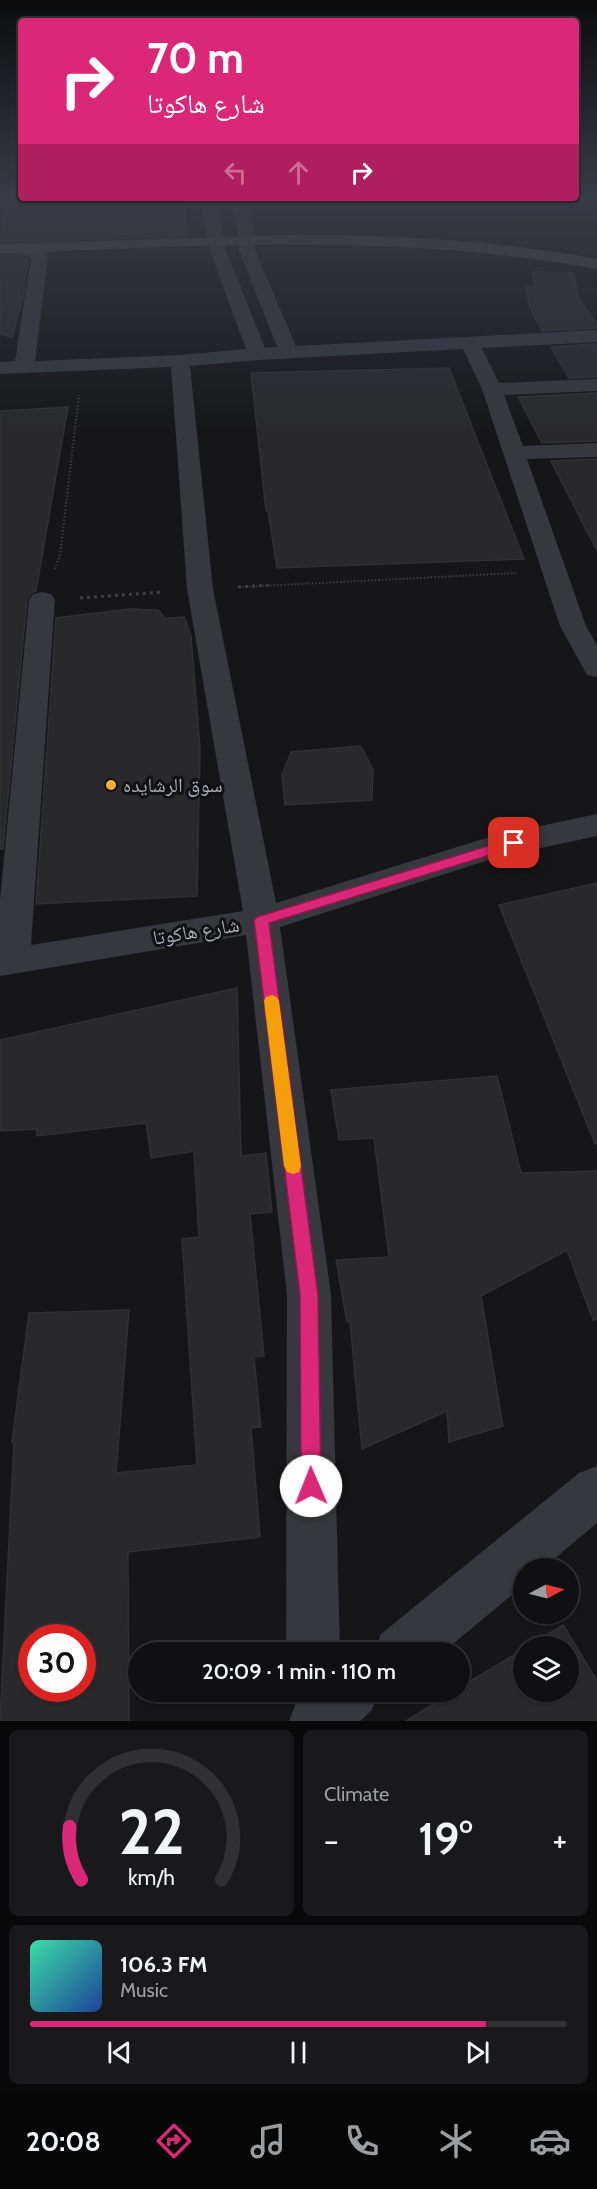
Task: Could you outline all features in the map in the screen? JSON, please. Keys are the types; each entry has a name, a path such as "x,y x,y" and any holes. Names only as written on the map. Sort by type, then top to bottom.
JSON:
{"street":[{"path":"24,366 37,274"},
{"path":"227,274 258,354"},
{"path":"259,274 289,353"},
{"path":"0,368 180,361 258,354 597,336"},
{"path":"470,344 492,388 555,571 585,626 597,669"},
{"path":"180,361 200,589 262,920 309,1295 313,1642"},
{"path":"492,388 597,385"},
{"path":"515,453 597,450"},
{"path":"6,962 42,600"},
{"name":"شارع هاكوتا","path":"6,962 262,920 493,847 597,825"},
{"path":"413,1642 597,1491"},
{"path":"314,1702 315,1721"},
{"path":"315,1721 339,1702"}],"path":[{"path":"84,365 60,555 42,600 200,589 555,571"}],"building":[{"path":"0,274 26,274 23,297 12,337 0,334"},
{"path":"532,274 573,274 580,301 597,323 597,328 542,331 530,308 525,286 535,286"},
{"path":"597,344 597,377 569,378 551,347"},
{"path":"449,368 524,559 277,568 268,511 266,511 251,373"},
{"path":"597,393 597,441 542,443 518,397"},
{"path":"68,407 36,591 31,593 27,600 3,849 0,849 0,411"},
{"path":"597,459 597,551 551,461"},
{"path":"129,609 158,610 165,618 184,617 191,636 200,748 197,896 36,904 56,618"},
{"path":"361,746 373,770 372,800 285,805 282,775 291,752"},
{"path":"597,883 597,1144 595,1144 499,905"},
{"path":"237,988 241,1156 266,1153 272,1212 250,1214 264,1356 254,1357 261,1427 251,1428 260,1537 128,1552 129,1721 0,1721 14,1442 12,1442 29,1313 129,1310 116,1473 197,1465 182,1239 199,1237 194,1151 151,1158 146,1123 37,1136 37,1129 0,1131 0,1040"},
{"path":"497,1076 521,1173 597,1171 597,1319 593,1320 567,1250 481,1296 503,1426 449,1442 447,1411 362,1449 350,1322 347,1322 336,1260 389,1257 374,1138 339,1140 331,1090"},
{"path":"563,1625 570,1636 545,1636"},
{"path":"579,1651 597,1681 597,1721 406,1721 437,1702 470,1702 470,1681 513,1656 513,1702 579,1702"}],"slow traffic":[{"path":"272,1001 293,1166"}],"place":[{"name":"سوق الرشايده","path":"111,785"}],"route":[{"path":"311,1486 309,1295 262,920 493,847 514,843"}]}
